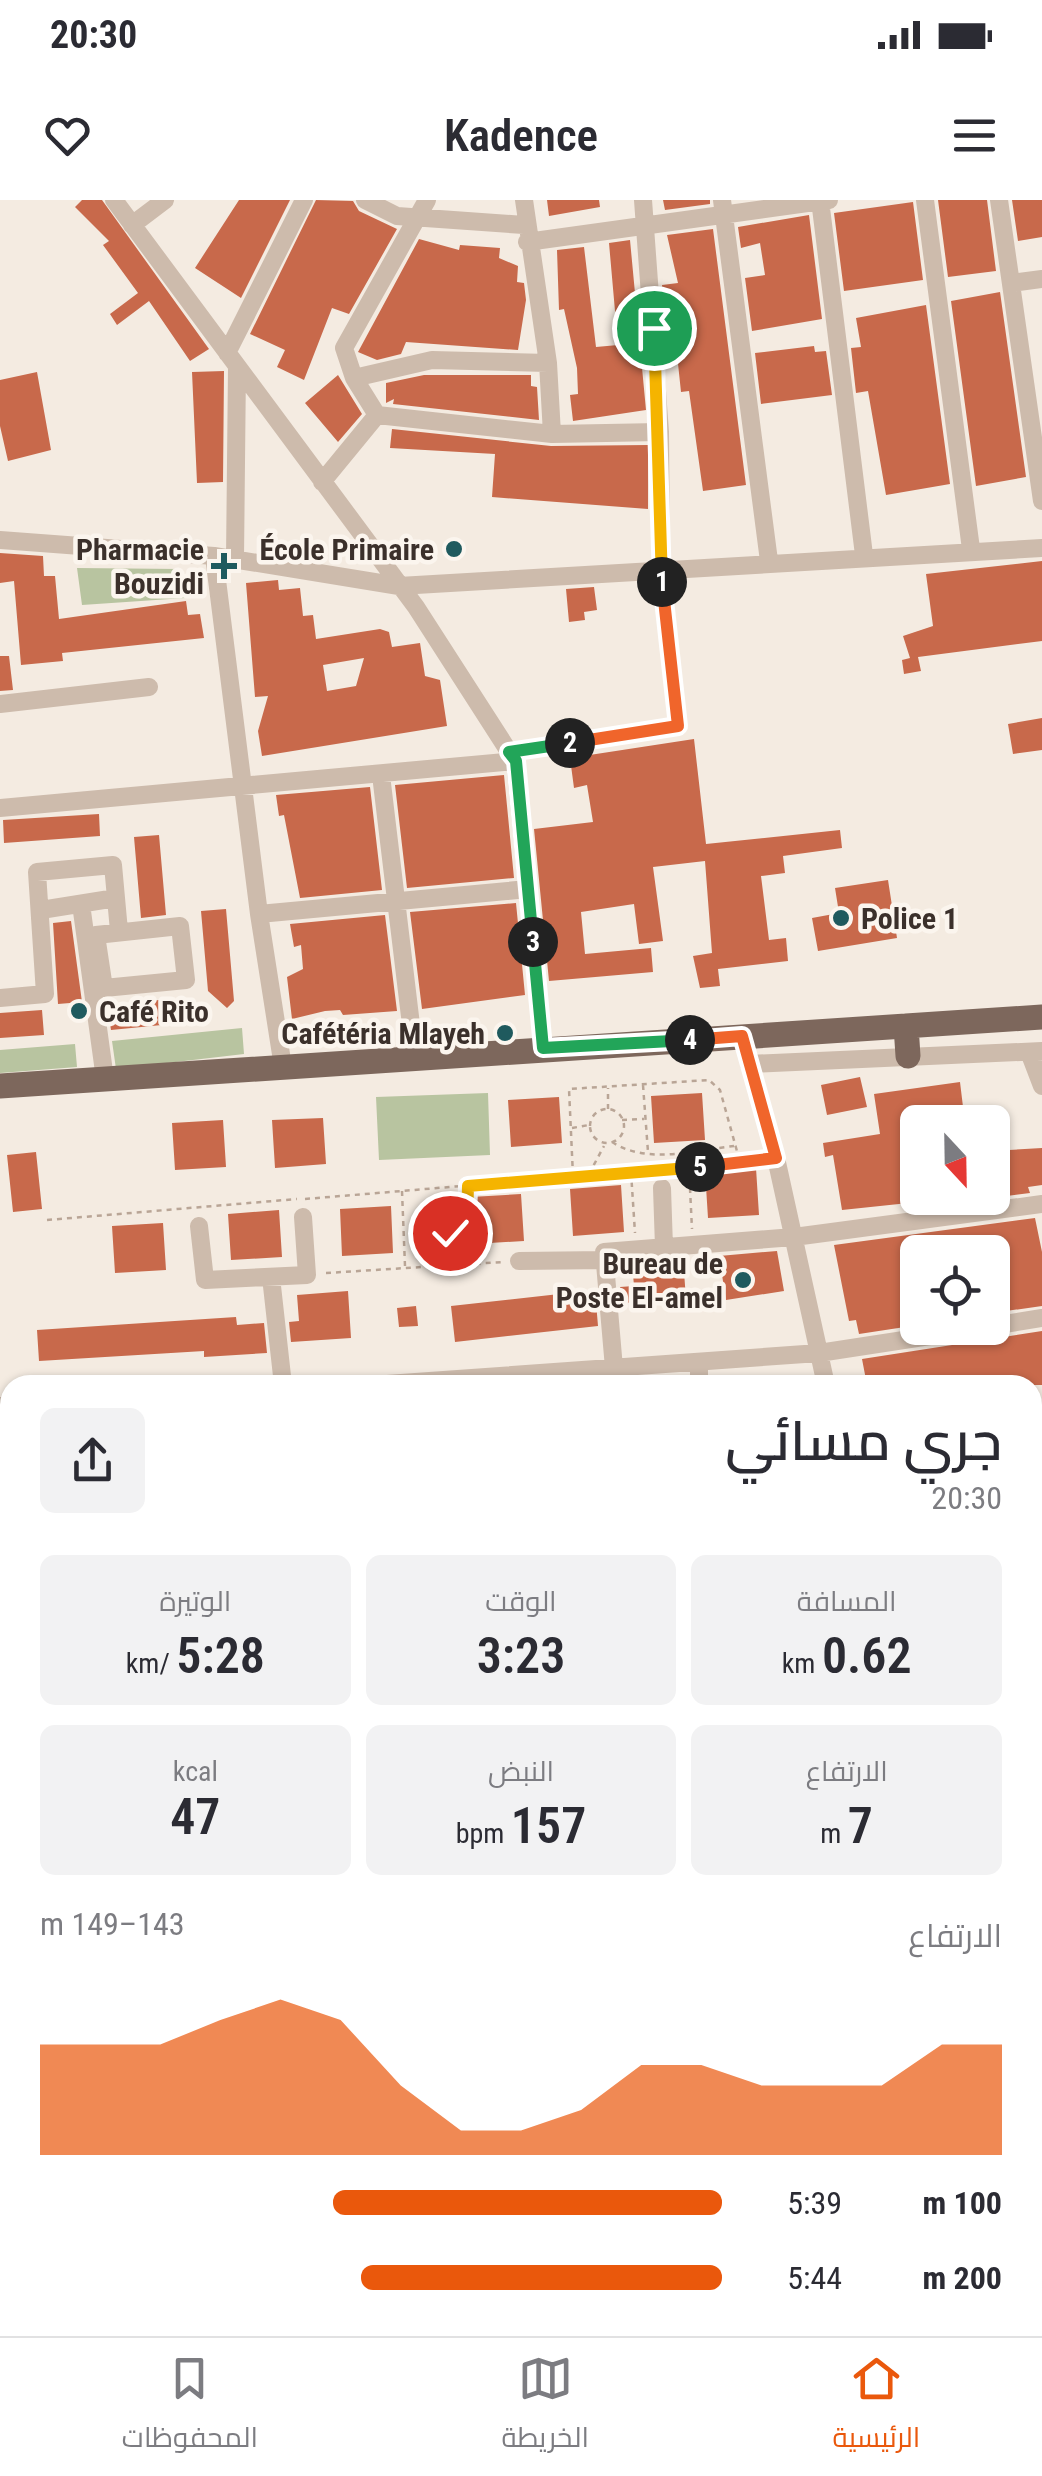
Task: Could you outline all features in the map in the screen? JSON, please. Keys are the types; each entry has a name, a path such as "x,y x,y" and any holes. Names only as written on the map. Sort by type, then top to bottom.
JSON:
{"main road":[{"path":"0,1086 1042,1017"},
{"path":"906,1026 908,1056"}],"street":[{"path":"114,200 399,586 512,756 543,1048"},
{"path":"132,225 165,200"},
{"path":"235,560 232,360 304,200"},
{"path":"365,200 396,216 422,208 526,233 647,223 722,207 823,200 864,555"},
{"path":"524,200 548,362 552,434"},
{"path":"0,808 381,774 512,756 678,726 660,568 660,432 643,200"},
{"path":"925,200 971,549"},
{"path":"999,200 1038,437 1042,500"},
{"path":"722,207 769,561"},
{"path":"377,415 354,378 344,348 422,208"},
{"path":"1011,283 1042,279"},
{"path":"354,378 432,360 548,362"},
{"path":"322,482 377,415"},
{"path":"377,415 552,434 660,432"},
{"path":"0,540 214,556 399,586 864,555 1042,548"},
{"path":"214,556 258,914 283,1067"},
{"path":"0,704 149,686"},
{"path":"381,774 415,1058"},
{"path":"0,998 45,994 36,872 112,865 119,932"},
{"path":"258,914 528,889"},
{"path":"41,910 116,898"},
{"path":"80,904 105,1079"},
{"path":"180,926 186,980 104,988 96,935 119,932 180,926"},
{"path":"742,1036 776,1158 824,1375"},
{"path":"749,1064 1036,1052 1042,1086"},
{"path":"662,1188 664,1248"},
{"path":"614,1368 604,1252 794,1237 1042,1204"},
{"path":"199,1226 204,1280 307,1274 303,1217"},
{"path":"520,1262 605,1260"},
{"path":"271,1277 282,1375"},
{"path":"1010,1323 1042,1318"},
{"path":"516,1375 819,1353 900,1341"},
{"path":"699,1362 699,1375"}],"path":[{"path":"573,1177 568,1089 709,1080 720,1090 741,1163"},
{"path":"643,1084 648,1154"},
{"path":"608,1086 608,1109"},
{"path":"608,1109 622,1120 646,1118"},
{"path":"608,1109 594,1115 590,1124 592,1135 605,1143 648,1154 736,1146"},
{"path":"612,1142 623,1131 622,1120"},
{"path":"570,1128 590,1124"},
{"path":"589,1176 605,1143"},
{"path":"47,1220 776,1158"},
{"path":"689,1168 693,1246"},
{"path":"631,1172 636,1249"},
{"path":"467,1265 468,1186"},
{"path":"434,1188 435,1204"},
{"path":"402,1191 405,1268"},
{"path":"435,1204 446,1206 454,1221 450,1233 434,1239 424,1234 419,1223 421,1212 435,1204"},
{"path":"454,1221 467,1221"},
{"path":"404,1225 419,1223"},
{"path":"434,1239 436,1266"},
{"path":"307,1274 520,1262"}],"green space":[{"path":"77,568 180,569 185,598 82,605"},
{"path":"242,1028 244,1054 116,1069 112,1041"},
{"path":"75,1044 77,1067 0,1073 0,1050"},
{"path":"488,1093 490,1155 379,1160 376,1097"}],"building":[{"path":"82,200 102,200 209,349 190,361 149,301 117,325 110,314 138,293 103,245 109,241 75,207"},
{"path":"239,200 290,200 241,298 195,268"},
{"path":"316,200 353,201 359,211 397,229 349,314 332,308 304,380 277,367 285,350 250,334"},
{"path":"547,200 599,200 600,207 549,216"},
{"path":"663,200 710,200 710,204 665,210"},
{"path":"938,200 987,200 996,271 948,277"},
{"path":"1012,200 1042,200 1042,237 1018,241"},
{"path":"913,202 923,280 844,291 834,213"},
{"path":"809,215 822,319 752,331 745,278 765,275 760,243 741,248 738,227"},
{"path":"713,229 746,485 703,491 689,391 681,392 674,326 665,326 662,285 678,283 667,235"},
{"path":"419,239 459,250 460,245 500,248 499,258 518,266 517,282 524,283 526,300 518,350 406,342 401,354 377,360 358,352"},
{"path":"630,240 646,410 573,421 570,395 578,394 577,368 564,309 559,310 557,250 584,247 596,347 618,345 609,243"},
{"path":"1000,292 1026,477 976,486 951,301"},
{"path":"926,305 950,484 886,495 868,391 856,393 851,348 861,347 856,318"},
{"path":"814,346 815,352 826,351 832,395 761,404 755,353"},
{"path":"224,371 223,482 197,483 192,372"},
{"path":"37,372 51,450 8,461 0,426 0,380"},
{"path":"338,375 362,414 338,442 305,403"},
{"path":"424,375 531,375 531,386 537,387 539,420 393,404 394,399 386,403 386,383"},
{"path":"392,429 551,446 648,445 648,509 492,497 495,454 390,448"},
{"path":"0,553 43,556 44,576 55,576 59,619 186,601 188,615 200,614 204,638 62,653 63,661 21,665 14,581 0,583"},
{"path":"1042,561 1042,641 918,657 921,671 904,674 902,660 910,658 903,636 933,626 926,574"},
{"path":"278,580 279,590 300,588 303,616 313,615 316,639 380,629 389,632 392,647 420,643 425,676 440,680 447,726 262,756 258,731 268,696 255,697 246,583","holes":["364,658 356,686 327,691 323,665"]},
{"path":"594,587 597,610 584,612 585,620 569,622 566,589"},
{"path":"0,656 9,656 13,690 0,691"},
{"path":"1042,718 1042,750 1013,754 1008,724"},
{"path":"694,739 706,844 840,830 842,848 783,856 785,873 761,876 769,940 786,938 788,961 718,969 720,986 700,988 693,956 712,953 705,861 653,867 663,941 639,944 634,904 581,912 585,954 651,948 653,972 549,981 534,829 593,822 587,785 574,788 570,758"},
{"path":"504,775 514,878 407,888 395,785"},
{"path":"370,787 382,890 300,898 284,815 279,816 276,795"},
{"path":"99,814 100,836 4,843 3,820"},
{"path":"159,835 166,915 141,918 134,837"},
{"path":"888,880 897,938 818,951 812,918 839,913 835,888"},
{"path":"516,903 525,995 422,1009 410,912"},
{"path":"226,909 234,1001 227,1008 208,991 201,911"},
{"path":"385,915 397,1011 343,1015 340,1010 325,1011 292,1019 287,977 303,969 301,945 294,947 290,924"},
{"path":"71,921 82,1002 58,1004 53,923"},
{"path":"180,998 182,1023 111,1030 107,1005"},
{"path":"42,1010 44,1035 0,1038 0,1013"},
{"path":"860,1077 867,1107 827,1115 821,1085"},
{"path":"960,1082 963,1105 900,1105 900,1204 842,1210 833,1155 825,1157 823,1143 880,1134 874,1094"},
{"path":"702,1093 705,1140 654,1143 651,1096"},
{"path":"559,1097 562,1143 511,1147 508,1100"},
{"path":"323,1118 326,1164 275,1168 272,1120"},
{"path":"223,1120 226,1167 175,1170 172,1123"},
{"path":"1042,1148 1042,1185 1028,1187 1030,1193 1010,1196 1010,1150"},
{"path":"36,1152 42,1209 13,1212 7,1155"},
{"path":"756,1168 759,1215 708,1218 705,1171"},
{"path":"621,1185 624,1232 573,1236 570,1189"},
{"path":"521,1194 524,1241 473,1244 471,1197"},
{"path":"391,1206 393,1253 342,1256 340,1209"},
{"path":"279,1210 282,1257 231,1260 228,1214"},
{"path":"1035,1218 1042,1252 1042,1306 1010,1310 1010,1235 908,1235"},
{"path":"163,1223 166,1270 115,1273 112,1226"},
{"path":"900,1236 900,1328 859,1334 856,1320 849,1321 834,1245"},
{"path":"777,1251 784,1291 726,1300 719,1256"},
{"path":"683,1258 686,1299 621,1303 620,1287 634,1286 632,1262"},
{"path":"595,1290 598,1326 455,1342 451,1306"},
{"path":"348,1291 351,1338 291,1342 289,1322 299,1321 297,1295"},
{"path":"416,1306 418,1326 399,1327 397,1308"},
{"path":"236,1317 237,1325 264,1323 267,1353 204,1357 204,1351 39,1361 37,1330"},
{"path":"1042,1331 1042,1375 865,1375 862,1359 952,1345 1010,1345 1010,1336"}],"place":[{"name":"École Primaire","path":"454,549"},
{"name":"Pharmacie Bouzidi","path":"224,566"},
{"name":"Police 1","path":"841,918"},
{"name":"Café Rito","path":"79,1011"},
{"name":"Cafétéria Mlayeh","path":"505,1033"},
{"name":"Bureau de Poste El-amel","path":"743,1280"}],"route":[{"path":"450,1233 454,1221 467,1221 468,1186 776,1158 742,1036 543,1048 516,761 509,752 678,726 660,568 660,432 654,328"}]}
